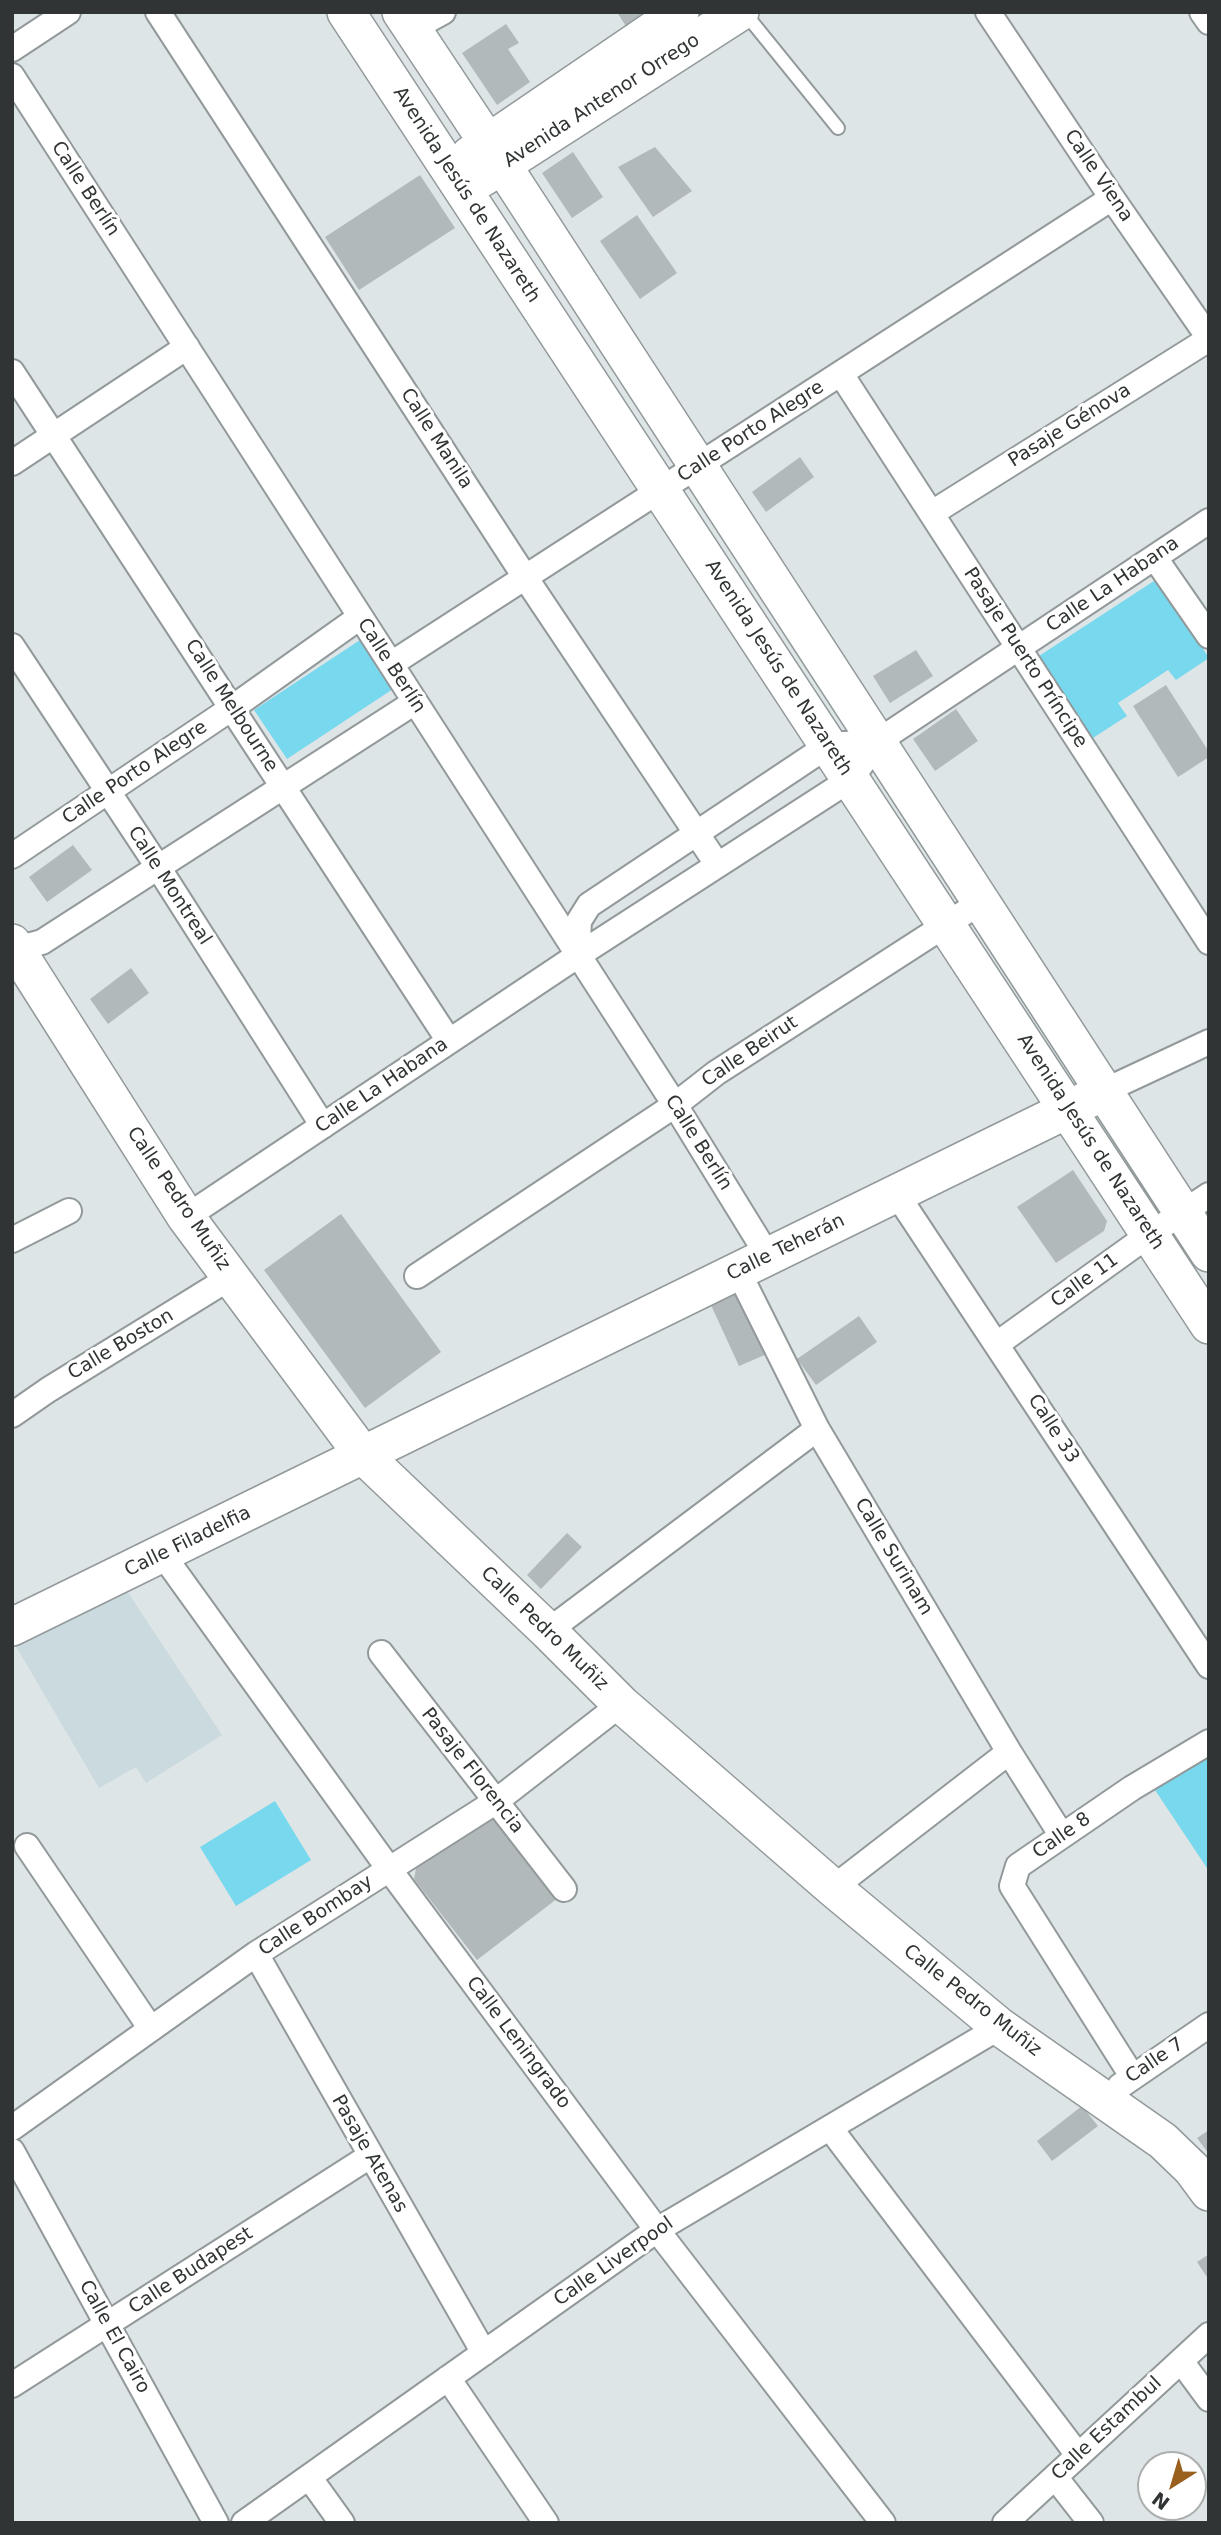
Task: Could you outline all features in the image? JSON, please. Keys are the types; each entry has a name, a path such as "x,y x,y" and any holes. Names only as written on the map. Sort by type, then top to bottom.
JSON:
{"street":[{"path":"12,49 68,12"},
{"name":"Calle Manila","path":"158,12 525,577 718,864"},
{"name":"Avenida Jesús de Nazareth","path":"346,12 1209,1325"},
{"name":"Avenida Antenor Orrego","path":"495,154 680,12"},
{"name":"Avenida Antenor Orrego","path":"456,179 742,12"},
{"name":"Calle Viena","path":"988,12 1209,338"},
{"path":"1202,12 1209,22"},
{"name":"Avenida Jesús de Nazareth","path":"419,18 495,154 1104,1091 1196,1204 1209,1253"},
{"name":"Calle Berlín","path":"12,76 675,1105 753,1264"},
{"name":"Calle Porto Alegre","path":"391,664 1112,198"},
{"path":"519,274 558,250"},
{"name":"Pasaje Génova","path":"932,513 1209,338"},
{"path":"12,463 187,347"},
{"name":"Calle Melbourne","path":"12,372 449,1041"},
{"name":"Pasaje Puerto Príncipe","path":"841,373 1209,942"},
{"name":"Calle La Habana","path":"186,1217 577,956 851,779 877,742 1209,521"},
{"path":"1154,558 1209,636"},
{"name":"Calle Porto Alegre","path":"12,856 232,708 360,617"},
{"name":"Calle Montreal","path":"12,646 158,867 323,1126"},
{"path":"17,960 415,702"},
{"name":"Calle La Habana","path":"577,956 579,921 589,905 829,745 877,742"},
{"name":"Calle Beirut","path":"417,1276 675,1105 716,1073 981,902"},
{"name":"Calle Pedro Muñiz","path":"17,960 186,1217 363,1455 621,1704 833,1888 1000,2027 1164,2141 1192,2169 1209,2192"},
{"name":"Calle Teherán","path":"363,1455 1209,1042"},
{"name":"Calle 33","path":"896,1194 1209,1666"},
{"name":"Calle 11","path":"997,1344 1196,1204"},
{"path":"12,1240 69,1211"},
{"name":"Calle Surinam","path":"753,1264 817,1429 1062,1836"},
{"name":"Calle Boston","path":"12,1415 231,1277"},
{"path":"548,1631 817,1429"},
{"name":"Calle Filadelfia","path":"12,1628 363,1455"},
{"name":"Calle Leningrado","path":"163,1555 389,1869 657,2230 883,2523"},
{"name":"Pasaje Florencia","path":"381,1653 564,1889"},
{"name":"Calle Bombay","path":"12,2128 256,1955 495,1802 621,1704"},
{"name":"Calle 8","path":"1132,2076 1012,1886 1018,1866 1132,1788 1209,1742"},
{"path":"833,1888 1009,1752"},
{"path":"27,1846 151,2029"},
{"name":"Pasaje Atenas","path":"256,1955 484,2353"},
{"name":"Calle 7","path":"1102,2099 1209,2025"},
{"name":"Calle Liverpool","path":"244,2523 657,2230 1000,2027"},
{"path":"830,2128 1078,2455"},
{"name":"Calle El Cairo","path":"12,2151 216,2523"},
{"name":"Calle Budapest","path":"12,2385 370,2156"},
{"name":"Calle Estambul","path":"1005,2523 1209,2335"},
{"path":"1181,2361 1209,2399"},
{"path":"447,2378 546,2523"},
{"path":"1055,2476 1091,2523"},
{"path":"309,2477 342,2523"}],"lane":[{"path":"742,12 838,128"}],"shaded area":[{"path":"1157,579 1209,658 1176,680 1168,670 1118,703 1127,716 1093,738 1039,656"},
{"path":"360,640 393,689 287,759 254,710"},
{"path":"125,1588 222,1735 146,1783 136,1767 99,1788 14,1643"},
{"path":"1209,1744 1209,1871 1151,1784"},
{"path":"275,1801 311,1860 236,1906 200,1847"}],"building":[{"path":"617,12 642,12 645,16 627,28"},
{"path":"506,24 519,43 508,49 530,82 497,105 462,53"},
{"path":"655,147 692,191 653,217 618,167"},
{"path":"573,152 603,197 572,218 542,173"},
{"path":"420,175 455,228 359,290 325,237"},
{"path":"637,215 677,273 640,299 600,241"},
{"path":"800,457 814,477 766,512 752,492"},
{"path":"916,650 933,676 890,703 873,676"},
{"path":"1166,685 1209,752 1209,757 1178,777 1133,706"},
{"path":"956,709 978,741 935,771 913,739"},
{"path":"73,845 92,870 47,902 29,877"},
{"path":"131,968 149,993 108,1024 90,999"},
{"path":"1073,1170 1107,1221 1104,1231 1056,1263 1017,1207"},
{"path":"341,1214 441,1352 365,1408 264,1270"},
{"path":"732,1293 742,1298 767,1354 739,1366 710,1303"},
{"path":"859,1316 877,1342 816,1385 797,1359"},
{"path":"567,1533 582,1547 541,1589 527,1575"},
{"path":"489,1814 500,1816 562,1895 477,1960 414,1879 417,1863"},
{"path":"1082,2106 1098,2126 1052,2161 1037,2141"},
{"path":"1209,2130 1209,2154 1197,2138"},
{"path":"1209,2254 1209,2280 1197,2262"}]}
